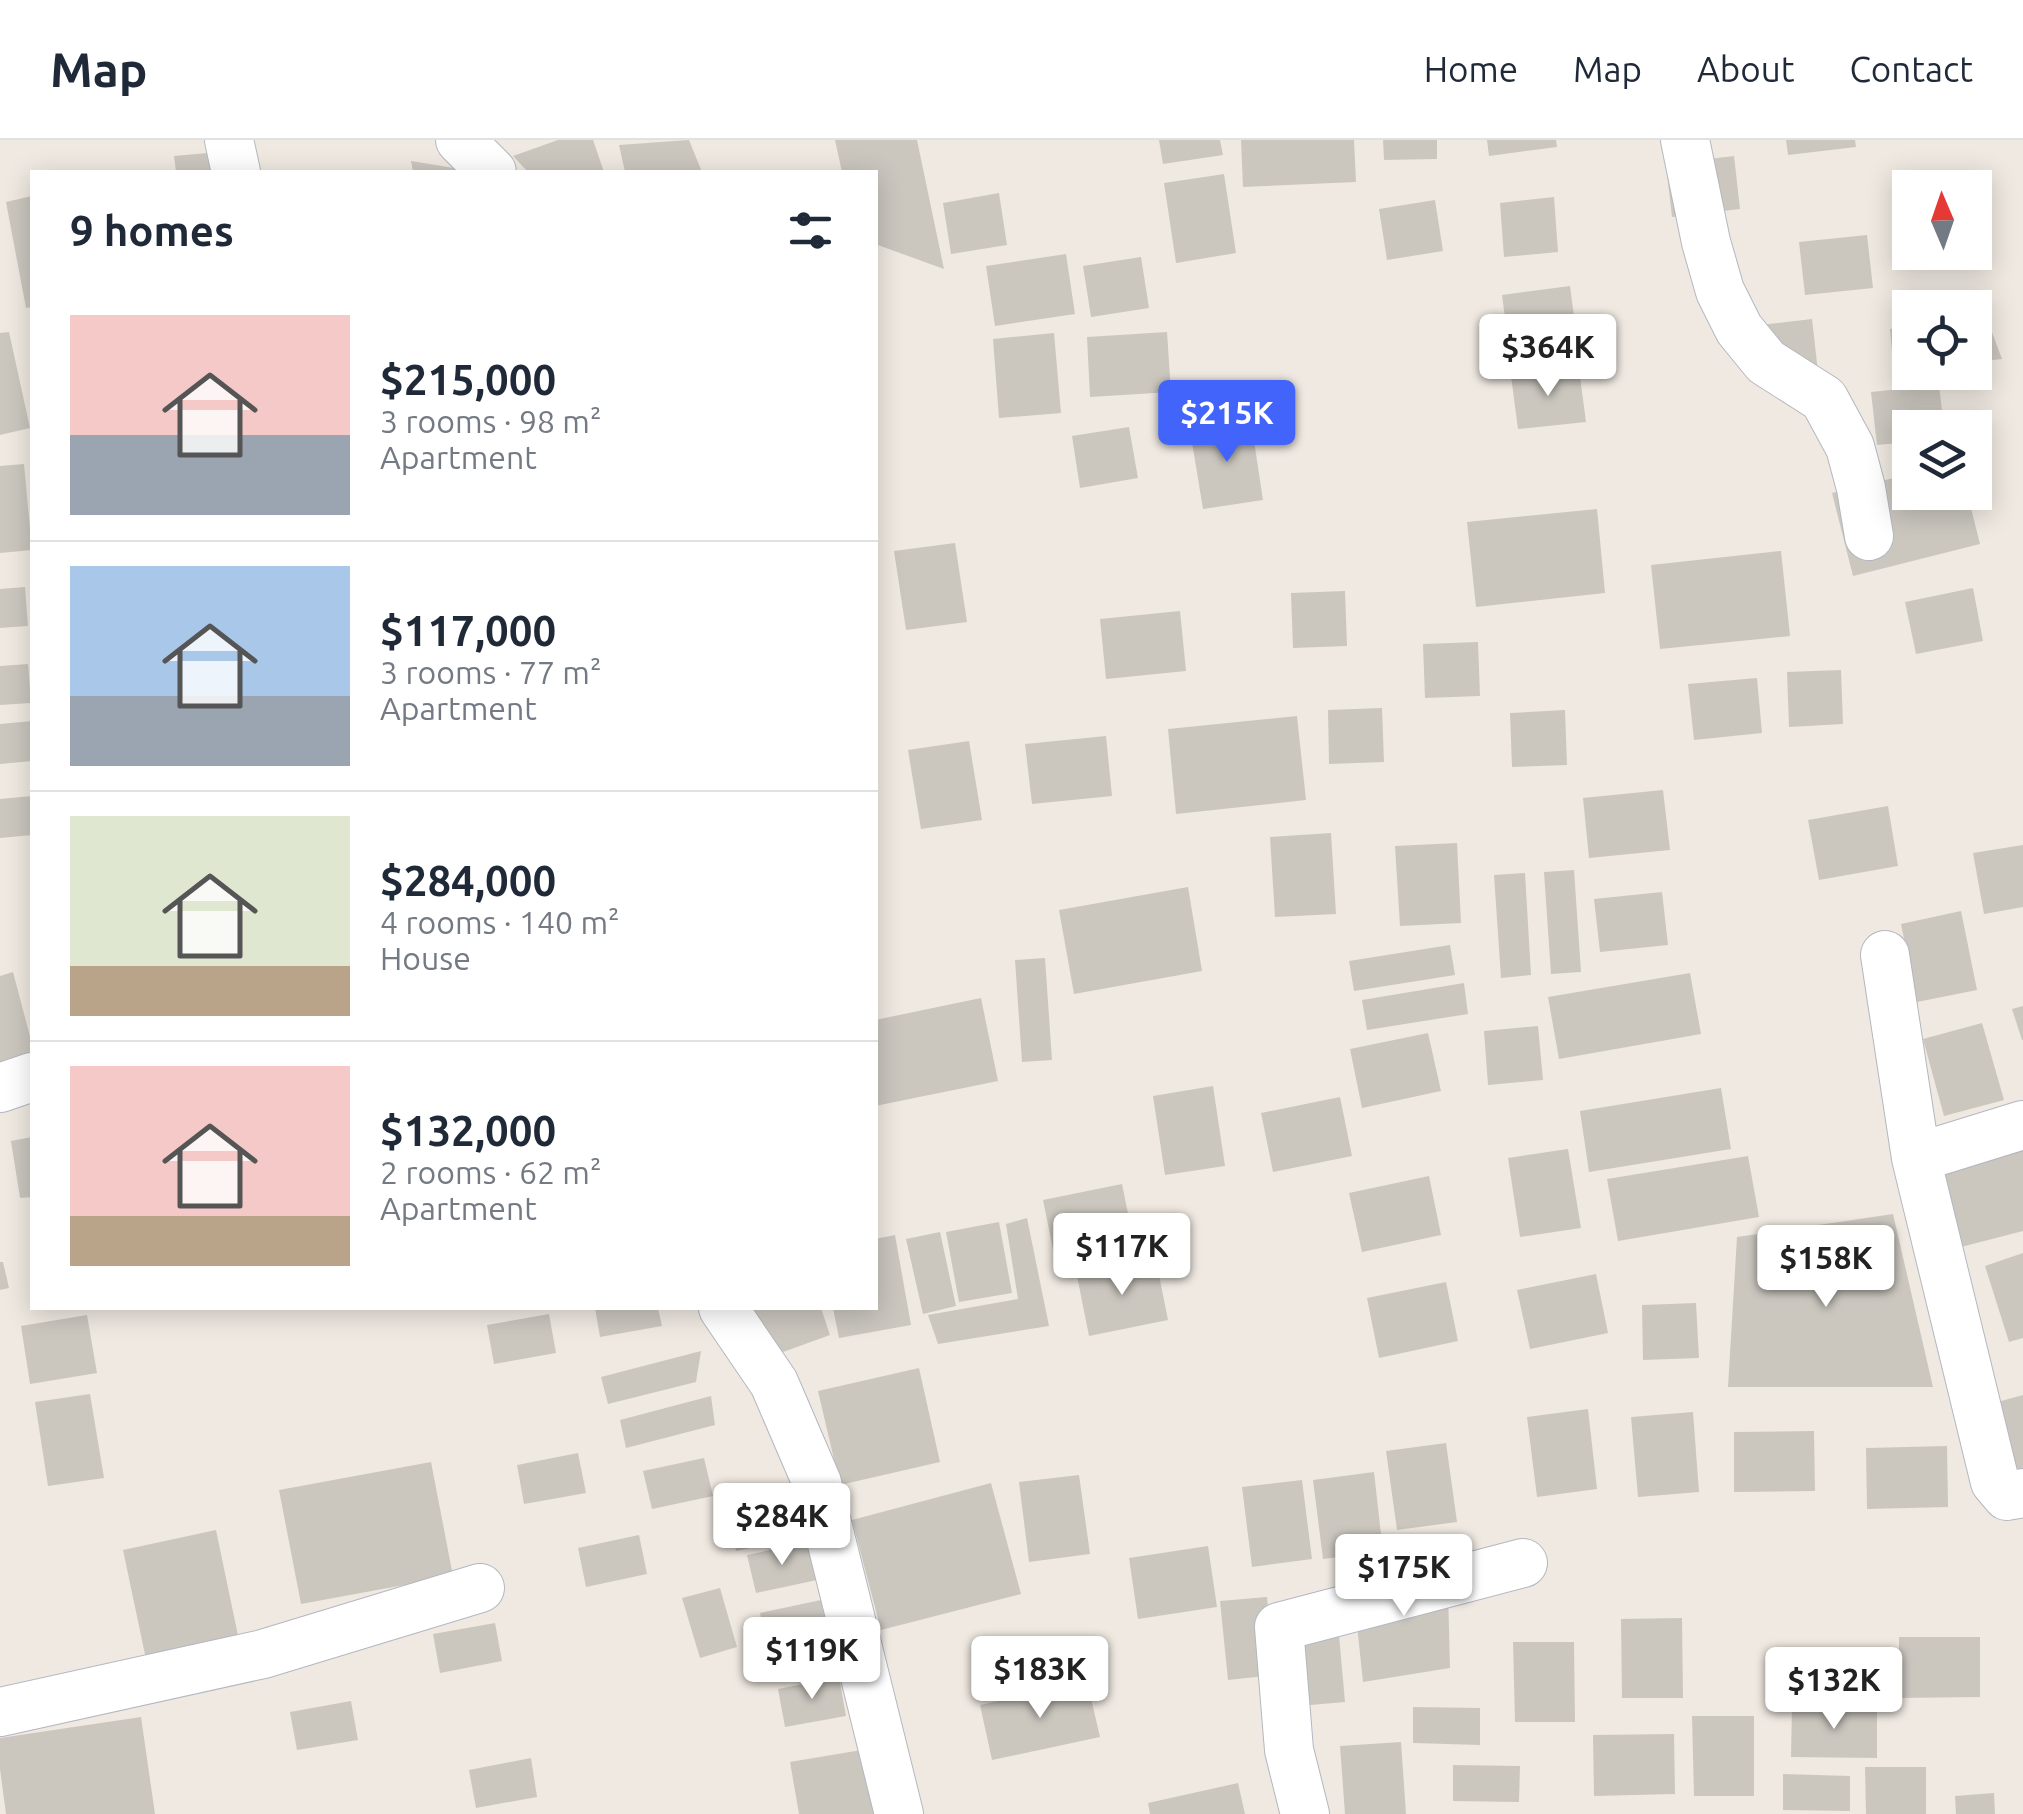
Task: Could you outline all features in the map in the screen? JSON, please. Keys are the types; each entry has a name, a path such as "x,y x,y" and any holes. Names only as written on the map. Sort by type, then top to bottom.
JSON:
{"street":[{"path":"228,140 236,170"},
{"path":"460,140 490,170"},
{"path":"1685,140 1720,291 1739,328 1766,362 1824,399 1850,447 1869,536"},
{"path":"1885,955 1916,1158 1995,1482 2007,1496 2023,1493"},
{"path":"0,1088 30,1077"},
{"path":"1916,1158 2023,1125"},
{"path":"724,1310 774,1383 817,1483 899,1814"},
{"path":"1305,1814 1289,1750 1279,1627 1523,1563"},
{"path":"0,1712 263,1654 480,1588"}],"building":[{"path":"558,140 593,140 603,170 526,170 513,156"},
{"path":"689,140 701,170 625,170 619,145"},
{"path":"835,140 917,140 944,269 878,245 878,170 842,170"},
{"path":"1159,140 1220,140 1223,155 1163,164"},
{"path":"1241,140 1354,140 1356,182 1243,187"},
{"path":"1383,140 1437,140 1437,159 1384,160"},
{"path":"1487,140 1556,140 1557,147 1489,156"},
{"path":"1786,140 1855,140 1856,147 1788,155"},
{"path":"219,152 221,170 176,170 174,156"},
{"path":"1734,156 1740,209 1672,217 1666,164"},
{"path":"411,161 461,170 413,170"},
{"path":"1224,174 1236,253 1176,263 1164,183"},
{"path":"999,193 1007,245 951,254 943,203"},
{"path":"30,196 30,307 26,308 6,202"},
{"path":"1554,197 1558,252 1504,257 1500,203"},
{"path":"1435,200 1443,251 1387,260 1379,209"},
{"path":"1867,235 1873,288 1805,295 1799,242"},
{"path":"1066,254 1075,314 995,326 986,266"},
{"path":"1141,257 1149,308 1091,317 1083,266"},
{"path":"1570,286 1577,339 1509,348 1502,295"},
{"path":"1812,319 1818,372 1750,380 1744,327"},
{"path":"9,332 30,428 0,435 0,333"},
{"path":"1167,332 1171,392 1090,397 1087,337"},
{"path":"1992,332 2002,359 1992,360"},
{"path":"1054,333 1061,413 999,418 993,339"},
{"path":"1579,369 1586,422 1518,429 1511,376"},
{"path":"1940,390 1942,410 1892,410 1892,444 1877,445 1871,392"},
{"path":"1251,421 1263,500 1203,509 1190,430"},
{"path":"1129,427 1138,478 1080,488 1072,436"},
{"path":"24,464 30,550 0,553 0,466"},
{"path":"1892,478 1892,510 1972,510 1980,544 1853,576 1832,493"},
{"path":"1597,509 1605,593 1476,607 1467,522"},
{"path":"955,543 967,622 906,630 894,551"},
{"path":"1781,551 1790,636 1660,649 1651,565"},
{"path":"25,587 28,626 0,628 0,589"},
{"path":"1973,588 1983,641 1916,654 1905,602"},
{"path":"1345,591 1347,646 1293,648 1291,593"},
{"path":"1180,611 1186,671 1106,679 1100,619"},
{"path":"1478,642 1480,696 1425,698 1423,644"},
{"path":"28,664 30,703 0,705 0,666"},
{"path":"1841,670 1843,724 1789,727 1787,672"},
{"path":"1757,678 1762,733 1694,740 1688,684"},
{"path":"1382,708 1384,762 1329,764 1328,710"},
{"path":"1565,710 1567,765 1512,767 1510,713"},
{"path":"1297,716 1306,800 1176,814 1168,729"},
{"path":"30,721 30,761 0,764 0,724"},
{"path":"1106,736 1112,796 1032,804 1025,744"},
{"path":"969,741 982,820 921,829 908,750"},
{"path":"1663,790 1670,850 1589,858 1583,798"},
{"path":"30,796 30,835 0,838 0,799"},
{"path":"1888,806 1898,866 1819,880 1808,820"},
{"path":"1331,833 1336,914 1275,917 1270,837"},
{"path":"1457,843 1461,923 1400,926 1395,846"},
{"path":"2023,845 2023,907 1984,914 1973,853"},
{"path":"1574,870 1581,972 1551,974 1544,872"},
{"path":"1525,873 1531,975 1501,978 1494,875"},
{"path":"1188,887 1202,971 1074,994 1059,910"},
{"path":"1662,892 1668,945 1600,952 1594,899"},
{"path":"1961,911 1977,990 1917,1002 1901,924"},
{"path":"1450,945 1455,975 1354,991 1349,961"},
{"path":"1045,958 1052,1060 1022,1062 1015,960"},
{"path":"13,972 30,1036 30,1092 0,1100 0,976"},
{"path":"1690,973 1701,1034 1559,1059 1548,997"},
{"path":"1464,983 1468,1014 1367,1030 1362,1000"},
{"path":"981,998 998,1081 878,1105 878,1019"},
{"path":"2023,1006 2023,1040 2022,1040 2012,1009"},
{"path":"1982,1023 2004,1100 1944,1116 1923,1039"},
{"path":"1538,1026 1543,1080 1488,1085 1484,1031"},
{"path":"1428,1033 1441,1091 1362,1108 1350,1049"},
{"path":"1213,1086 1225,1166 1165,1175 1153,1096"},
{"path":"1721,1088 1731,1149 1589,1172 1580,1111"},
{"path":"1340,1097 1352,1156 1273,1172 1261,1113"},
{"path":"30,1137 30,1197 20,1198 11,1141"},
{"path":"2023,1141 2023,1231 1961,1247 1938,1164"},
{"path":"1568,1149 1581,1228 1520,1237 1508,1158"},
{"path":"1748,1156 1759,1217 1618,1241 1607,1179"},
{"path":"1429,1176 1441,1235 1362,1252 1349,1193"},
{"path":"1122,1184 1134,1243 1055,1259 1043,1200"},
{"path":"1893,1214 1933,1387 1728,1387 1737,1237"},
{"path":"1027,1218 1049,1326 938,1344 928,1315 1018,1299 1006,1224"},
{"path":"999,1222 1012,1293 959,1302 946,1232"},
{"path":"940,1232 956,1306 923,1314 906,1239"},
{"path":"895,1235 911,1325 839,1338 833,1310 878,1310 878,1238"},
{"path":"2023,1253 2023,1338 2009,1342 1985,1266"},
{"path":"1156,1260 1168,1320 1089,1336 1077,1276"},
{"path":"0,1262 9,1288 0,1290"},
{"path":"1596,1274 1608,1333 1530,1349 1517,1290"},
{"path":"1446,1282 1458,1341 1379,1358 1367,1298"},
{"path":"1696,1303 1699,1358 1643,1360 1642,1305"},
{"path":"595,1310 658,1310 662,1326 600,1337"},
{"path":"736,1310 822,1310 830,1335 772,1356"},
{"path":"549,1314 556,1353 494,1364 487,1325"},
{"path":"87,1315 97,1373 30,1384 21,1326"},
{"path":"701,1351 696,1382 608,1404 601,1377"},
{"path":"919,1368 940,1462 840,1485 818,1391"},
{"path":"90,1394 104,1478 48,1486 35,1402"},
{"path":"2023,1395 2023,1482 2018,1483 1994,1403"},
{"path":"711,1396 715,1425 626,1448 620,1420"},
{"path":"1588,1409 1597,1489 1537,1497 1527,1417"},
{"path":"1693,1412 1699,1492 1638,1497 1631,1417"},
{"path":"1814,1431 1815,1491 1734,1492 1734,1432"},
{"path":"1446,1443 1457,1522 1397,1530 1386,1451"},
{"path":"1947,1446 1948,1507 1867,1509 1866,1448"},
{"path":"578,1453 586,1493 524,1504 517,1465"},
{"path":"704,1458 713,1496 652,1509 643,1471"},
{"path":"431,1462 453,1576 301,1604 279,1490"},
{"path":"1374,1472 1383,1552 1323,1559 1313,1480"},
{"path":"1079,1475 1090,1554 1029,1562 1019,1482"},
{"path":"1302,1480 1312,1559 1252,1567 1242,1487"},
{"path":"991,1483 1021,1594 881,1630 852,1520"},
{"path":"789,1499 797,1538 736,1551 728,1512"},
{"path":"216,1530 240,1645 147,1664 123,1550"},
{"path":"639,1535 647,1574 586,1587 578,1548"},
{"path":"808,1542 817,1580 756,1593 747,1555"},
{"path":"1208,1546 1217,1607 1138,1619 1129,1558"},
{"path":"1447,1552 1450,1668 1363,1682 1352,1578"},
{"path":"720,1588 737,1647 700,1658 682,1598"},
{"path":"1267,1597 1274,1675 1228,1680 1220,1601"},
{"path":"821,1600 829,1638 768,1651 760,1613"},
{"path":"1682,1618 1683,1698 1622,1698 1621,1619"},
{"path":"495,1623 502,1661 440,1673 433,1634"},
{"path":"1338,1624 1345,1702 1299,1706 1291,1628"},
{"path":"1899,1637 1980,1637 1980,1697 1899,1698"},
{"path":"1513,1642 1574,1642 1575,1722 1515,1722"},
{"path":"839,1677 846,1716 785,1727 778,1689"},
{"path":"1087,1681 1100,1737 992,1760 980,1705"},
{"path":"351,1701 358,1740 297,1750 290,1712"},
{"path":"1413,1707 1480,1708 1480,1745 1413,1743"},
{"path":"1792,1707 1877,1707 1877,1758 1791,1757"},
{"path":"1692,1716 1754,1716 1754,1796 1694,1796"},
{"path":"141,1717 155,1814 6,1814 0,1738"},
{"path":"1674,1734 1675,1794 1594,1796 1593,1735"},
{"path":"1401,1742 1406,1814 1345,1814 1340,1746"},
{"path":"885,1746 896,1814 799,1814 790,1762"},
{"path":"531,1758 537,1797 476,1808 469,1770"},
{"path":"1453,1765 1520,1766 1519,1802 1453,1801"},
{"path":"1865,1767 1926,1767 1926,1814 1866,1814"},
{"path":"1783,1774 1850,1776 1850,1811 1783,1810"},
{"path":"1238,1783 1245,1814 1150,1814 1148,1803"},
{"path":"1994,1793 1995,1814 1956,1814 1955,1796"}]}
